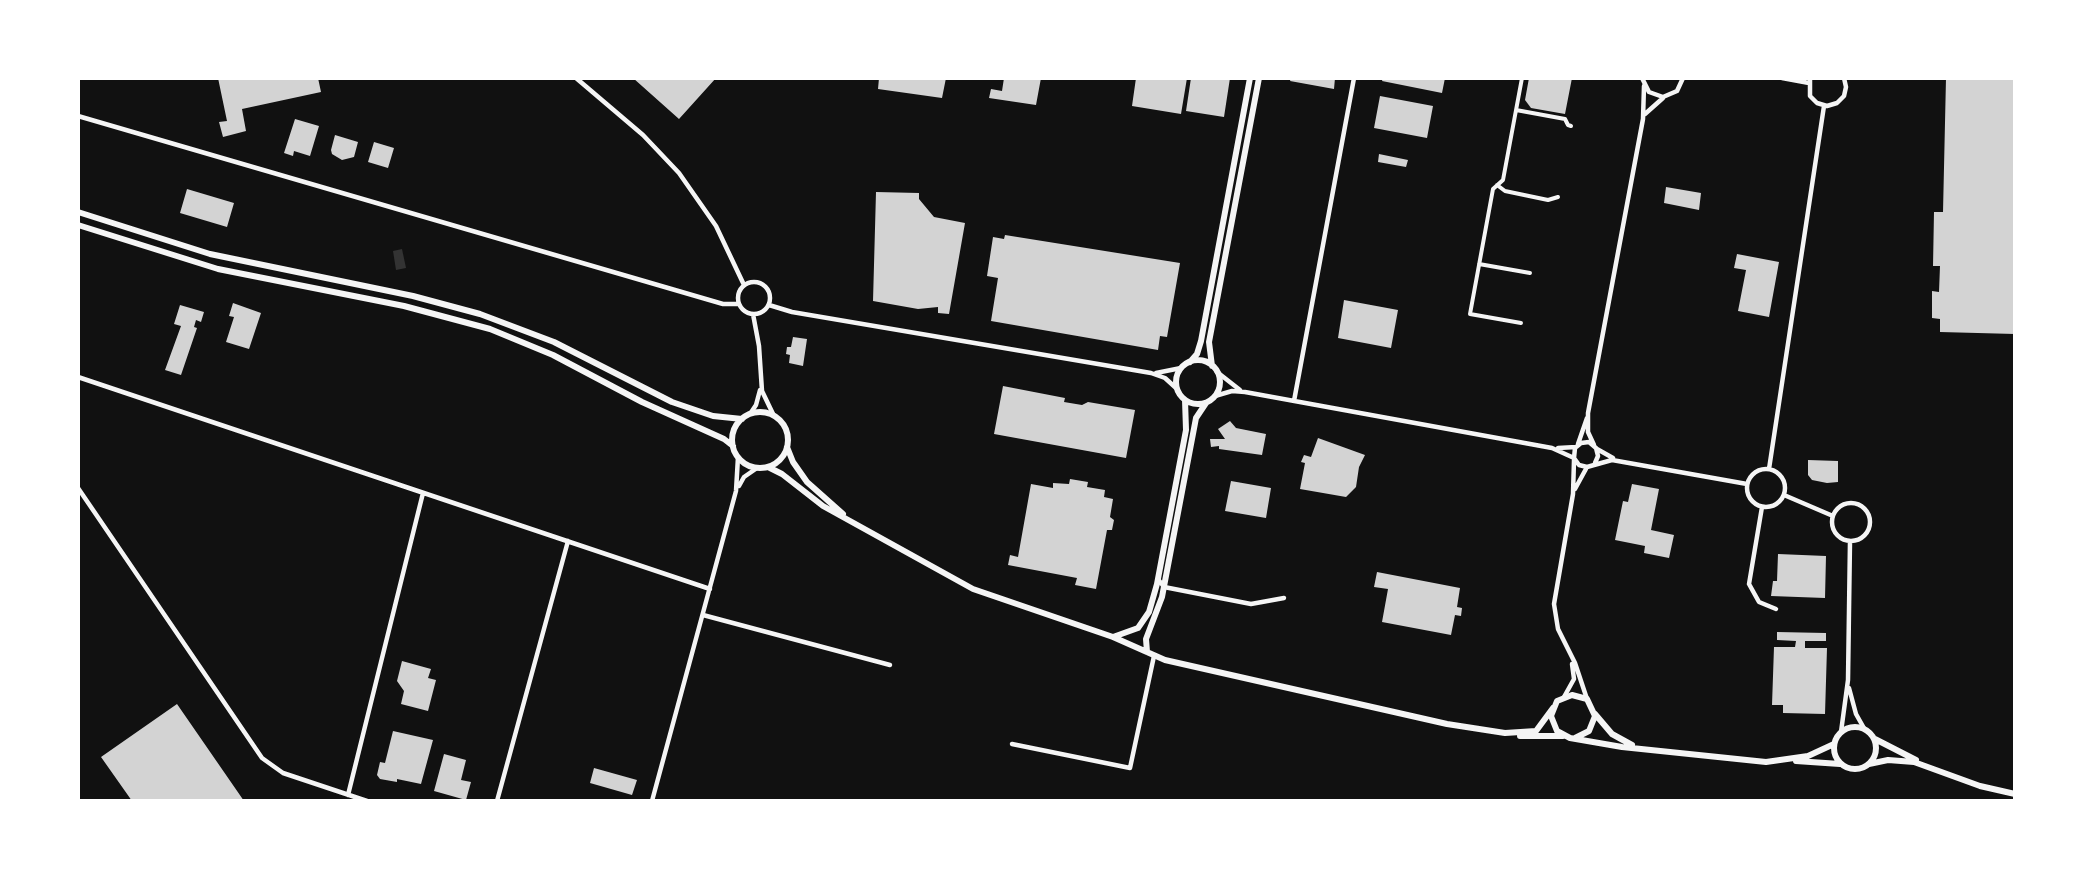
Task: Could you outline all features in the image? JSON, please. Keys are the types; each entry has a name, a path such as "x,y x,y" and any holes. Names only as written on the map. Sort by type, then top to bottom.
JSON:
{"street":[{"path":"576,78 643,135 679,173 714,222 744,285"},
{"path":"1151,373 1181,368 1197,354 1250,78"},
{"path":"1212,366 1209,342 1259,78"},
{"path":"1294,401 1354,78"},
{"path":"1521,323 1470,314 1493,189 1503,180 1522,78"},
{"path":"1641,78 1644,86 1643,119 1588,412 1574,459 1573,494 1554,604 1558,629 1594,713 1616,738 1644,749"},
{"path":"1782,78 1809,80 1811,98 1824,106 1833,105 1843,98 1846,89 1844,78"},
{"path":"1643,119 1650,107 1677,91 1684,79"},
{"path":"1644,86 1653,94 1665,97"},
{"path":"1769,469 1824,106"},
{"path":"1516,110 1565,119 1571,126"},
{"path":"78,116 723,304 739,304"},
{"path":"1497,185 1505,191 1548,200 1557,196"},
{"path":"78,212 202,252 413,296 480,314 554,342 672,402 713,416 742,419"},
{"path":"78,225 218,269 404,306 481,326 553,355 642,402 724,439 733,446"},
{"path":"1479,264 1530,273"},
{"path":"754,282 764,285 770,296 769,305 763,311 753,314 746,312 739,304 739,293 744,285 754,282"},
{"path":"769,305 792,312 1151,373 1169,381 1185,400 1187,424 1158,579 1145,621 1130,633 1113,637"},
{"path":"753,314 765,400 774,416 786,430 787,446 793,462 807,482 848,518"},
{"path":"1190,362 1203,361 1212,366 1234,387 1245,392"},
{"path":"1176,388 1176,378 1181,368"},
{"path":"1215,396 1220,383 1217,372"},
{"path":"78,377 710,589"},
{"path":"750,414 758,401 761,384"},
{"path":"1147,652 1146,635 1158,612 1164,587 1196,418 1206,403 1215,396 1232,391 1245,392 1552,448 1577,446 1587,442 1619,460"},
{"path":"1185,400 1197,404 1206,403"},
{"path":"774,416 762,412 750,414 742,419 733,433 733,446 738,457 745,464 757,468 768,467 779,460 787,446"},
{"path":"1588,412 1588,432 1598,456 1595,463"},
{"path":"1552,448 1587,467"},
{"path":"652,801 736,491 738,457"},
{"path":"1573,494 1580,476 1587,467 1595,463 1619,460 1747,484"},
{"path":"768,467 782,474 823,506 981,593 1113,637 1154,656 1448,724 1530,738 1563,736 1644,749 1749,761 1790,760 1841,764 1855,770 1888,760 1922,764"},
{"path":"736,491 744,477 757,468"},
{"path":"1769,469 1783,479 1784,495 1775,505 1762,507 1750,499 1747,484 1755,472 1769,469"},
{"path":"78,488 262,758 283,773 368,801"},
{"path":"348,795 423,493"},
{"path":"1784,495 1833,516"},
{"path":"1849,503 1858,504 1867,512 1870,521 1868,531 1862,538 1850,541 1835,533 1833,516 1839,508 1849,503"},
{"path":"1762,507 1749,584 1756,599 1776,609"},
{"path":"497,801 568,541"},
{"path":"1841,764 1834,755 1834,744 1841,732 1848,680 1850,541"},
{"path":"1158,579 1164,587 1251,604 1284,598"},
{"path":"703,615 890,665"},
{"path":"1507,733 1536,731 1564,697 1574,679 1568,650"},
{"path":"1012,744 1130,768 1154,656"},
{"path":"1848,680 1854,707 1865,730 1873,738 1922,764 1974,784 2015,794"},
{"path":"1564,697 1577,695 1587,699"},
{"path":"1553,708 1554,726 1563,736"},
{"path":"1575,738 1589,731 1594,713"},
{"path":"1841,732 1854,727 1865,730"},
{"path":"1869,764 1876,750 1873,738"},
{"path":"1790,760 1814,754 1834,744"}],"shaded area":[{"path":"402,249 406,268 396,270 393,251"}],"building":[{"path":"218,78 318,78 321,92 242,109 246,131 223,137 219,122 227,121"},
{"path":"633,78 716,78 679,119"},
{"path":"879,78 946,78 942,98 878,89"},
{"path":"1004,78 1041,78 1036,105 989,98 991,89 1002,91"},
{"path":"1136,78 1187,78 1181,114 1132,106"},
{"path":"1191,78 1230,78 1224,117 1186,111"},
{"path":"1291,78 1335,78 1334,89 1290,81"},
{"path":"1383,78 1445,78 1442,93 1382,81"},
{"path":"1529,78 1572,78 1565,114 1531,108 1525,100"},
{"path":"1946,78 2015,78 2015,334 1940,332 1940,319 1932,318 1932,291 1939,292 1940,266 1933,266 1934,212 1943,212"},
{"path":"1380,96 1433,106 1427,138 1374,128"},
{"path":"295,119 319,126 310,156 294,151 293,156 284,153"},
{"path":"335,135 358,142 354,157 342,160 332,154"},
{"path":"374,142 394,148 388,168 368,162"},
{"path":"1379,154 1408,160 1406,167 1378,162"},
{"path":"1666,187 1701,193 1699,210 1664,203"},
{"path":"187,189 234,203 227,227 180,213"},
{"path":"876,192 919,193 919,199 934,217 965,223 949,314 938,313 938,307 918,309 873,301"},
{"path":"1005,235 1180,263 1167,337 1160,336 1158,350 991,321 998,278 987,276 993,237 1004,239"},
{"path":"1737,254 1779,262 1769,317 1738,311 1746,270 1734,268"},
{"path":"1344,300 1398,310 1391,348 1338,338"},
{"path":"233,303 261,313 249,349 226,342 234,317 229,316"},
{"path":"180,305 204,312 201,322 196,320 194,327 197,328 181,375 165,370 181,326 174,324"},
{"path":"793,337 807,339 803,366 789,363 790,355 786,354 787,347 791,347"},
{"path":"1003,386 1065,398 1064,402 1082,405 1088,402 1135,410 1126,458 994,434"},
{"path":"1230,421 1236,428 1266,434 1262,455 1219,449 1219,446 1211,447 1210,439 1225,439 1218,429"},
{"path":"1318,438 1365,455 1359,467 1356,487 1346,497 1300,489 1305,463 1301,462 1304,455 1311,457"},
{"path":"1808,460 1838,461 1838,482 1827,483 1812,480 1808,475"},
{"path":"1070,479 1088,482 1087,487 1105,490 1104,497 1113,499 1110,517 1114,520 1112,530 1107,530 1096,589 1075,585 1077,578 1008,565 1010,555 1018,557 1031,484 1053,488 1053,483 1069,484"},
{"path":"1231,481 1271,488 1266,518 1225,511"},
{"path":"1632,484 1659,489 1651,530 1674,535 1669,558 1644,553 1645,546 1615,540 1623,501 1628,502"},
{"path":"1778,554 1826,556 1825,598 1771,596 1773,581 1777,581"},
{"path":"1377,572 1460,588 1457,607 1462,608 1461,616 1455,615 1451,635 1382,622 1388,589 1374,587"},
{"path":"1777,632 1826,633 1826,641 1805,641 1805,648 1827,648 1825,714 1783,713 1783,705 1772,705 1774,647 1795,647 1796,641 1777,640"},
{"path":"402,661 431,669 428,678 436,680 428,711 401,704 404,691 397,681"},
{"path":"177,704 244,801 132,801 101,757"},
{"path":"393,731 433,740 421,784 397,779 397,782 380,779 377,775 380,762 385,763"},
{"path":"444,754 466,760 461,780 471,782 466,800 434,791"},
{"path":"594,768 637,780 632,795 590,783"}]}
